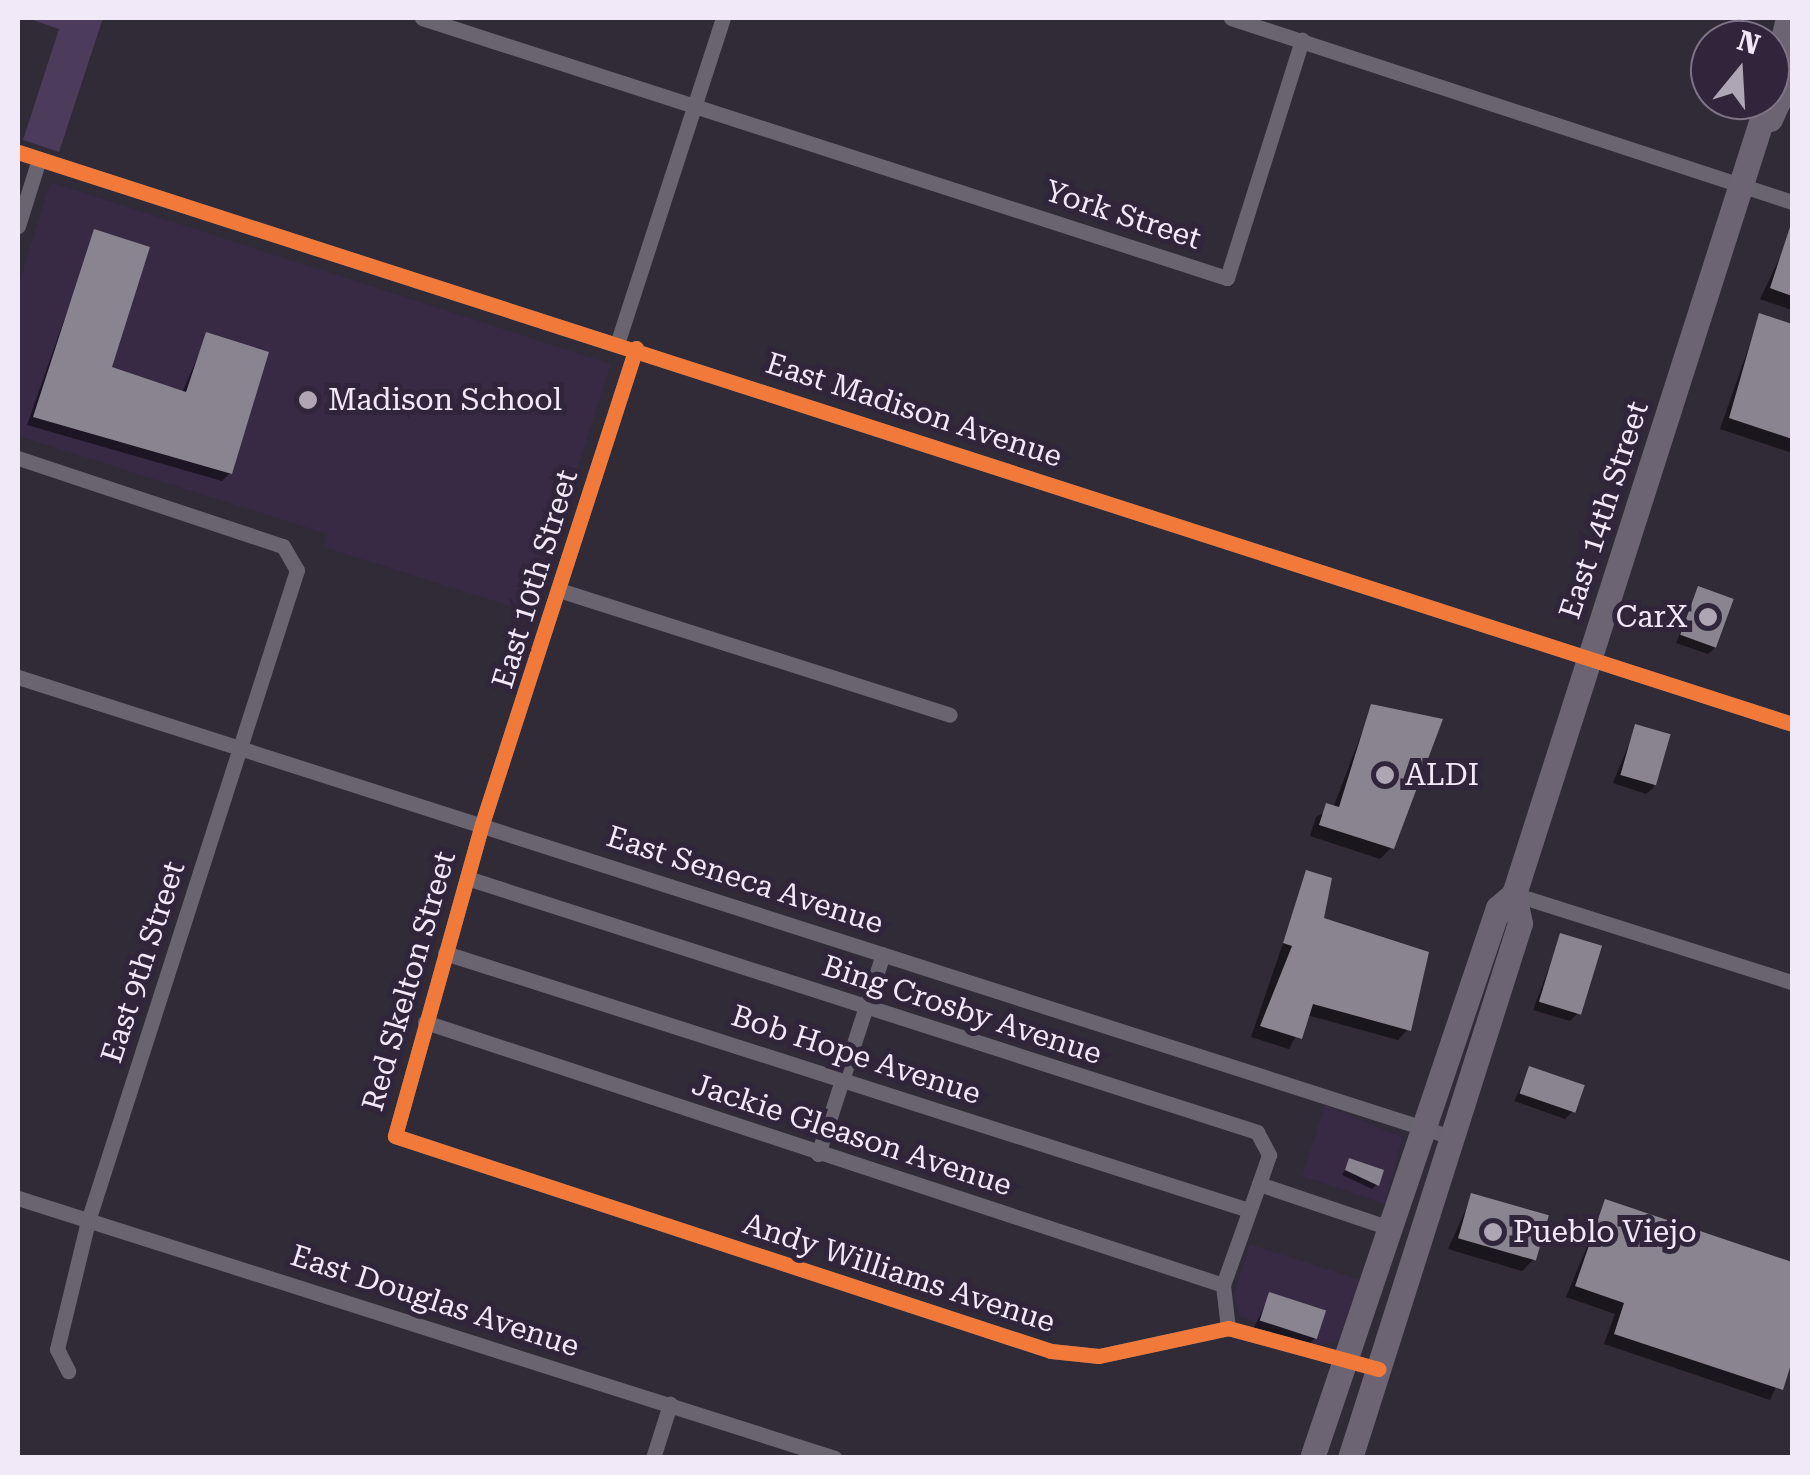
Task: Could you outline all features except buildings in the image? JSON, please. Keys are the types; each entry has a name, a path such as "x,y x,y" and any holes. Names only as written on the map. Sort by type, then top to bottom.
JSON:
{"main road":[{"name":"East 14th Street","path":"1350,1458 1455,1138 1520,923 1514,894 1742,186 1792,71"},
{"name":"East 14th Street","path":"1757,146 1763,120"},
{"name":"East 14th Street","path":"1312,1458 1420,1127 1498,908 1514,894"}],"street":[{"path":"422,18 694,105"},
{"path":"618,342 723,18"},
{"path":"1231,18 1792,202"},
{"name":"York Street","path":"694,105 1227,278 1302,40"},
{"name":"East Madison Avenue","path":"18,152 618,342 1792,724"},
{"path":"18,226 39,159"},
{"name":"East 10th Street","path":"482,824 636,348"},
{"name":"East 9th Street","path":"18,458 284,546 297,570 88,1220 57,1349 68,1371"},
{"path":"559,590 950,715"},
{"name":"East Seneca Avenue","path":"18,677 1455,1138"},
{"name":"Red Skelton Street","path":"410,1144 392,1124 482,824"},
{"name":"Bing Crosby Avenue","path":"467,878 1257,1132 1269,1155 1223,1285"},
{"path":"1514,894 1792,982"},
{"name":"Bob Hope Avenue","path":"445,953 1249,1210"},
{"path":"818,1154 883,954"},
{"name":"Jackie Gleason Avenue","path":"425,1022 1223,1285"},
{"name":"Andy Williams Avenue","path":"410,1144 1051,1351 1099,1356 1228,1328 1379,1369"},
{"path":"1258,1184 1388,1227"},
{"name":"East Douglas Avenue","path":"18,1198 835,1458"},
{"path":"1223,1285 1228,1328"},
{"path":"654,1458 670,1404"}],"shaded area":[{"path":"27,18 103,18 59,152 23,140 59,29"},
{"name":"Madison School","path":"50,182 611,364 531,613 324,547 327,534 18,436 18,286"},
{"path":"1325,1105 1402,1137 1385,1204 1302,1176"},
{"path":"1250,1244 1360,1280 1338,1341 1318,1345 1241,1317 1233,1296"}],"cycle path":[{"path":"18,152 1792,724"},
{"path":"636,348 482,824 395,1136 1051,1351 1099,1356 1228,1328 1379,1369"}],"place":[{"name":"Madison School","path":"308,400"},
{"name":"CarX","path":"1708,617"},
{"name":"ALDI","path":"1385,775"},
{"name":"Pueblo Viejo","path":"1493,1232"}]}
